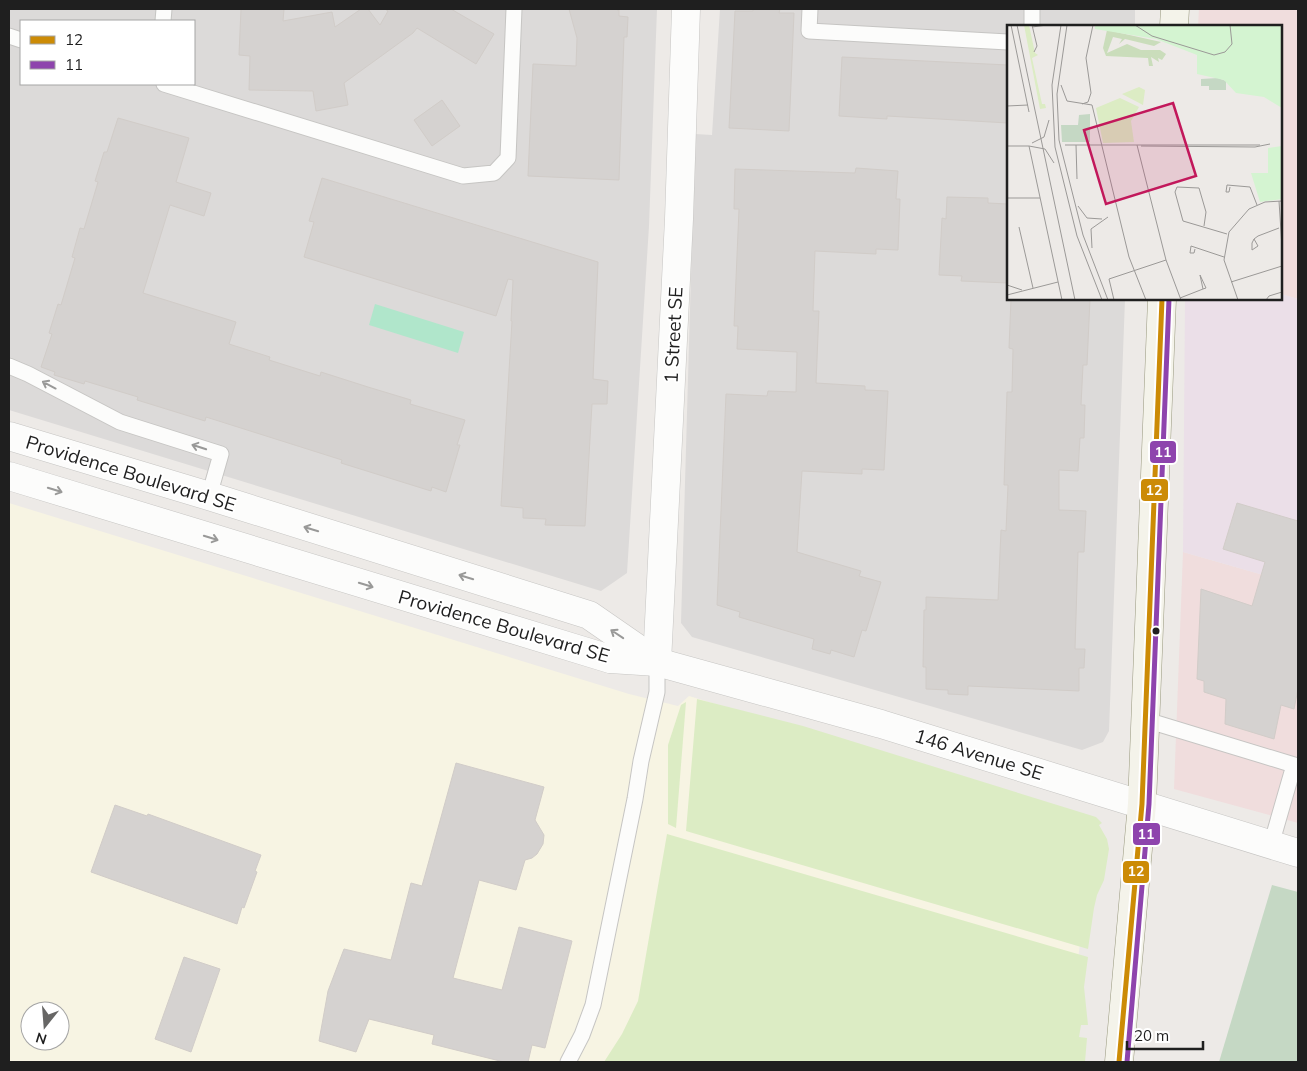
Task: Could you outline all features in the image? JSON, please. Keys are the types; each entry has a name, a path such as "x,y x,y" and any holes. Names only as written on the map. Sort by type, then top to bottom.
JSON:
{"street":[{"name":"1 Street SE","path":"657,662 678,238 686,9"},
{"path":"1174,25 1175,9"},
{"path":"1119,1062 1142,804 1162,300"},
{"name":"Providence Boulevard SE","path":"9,436 209,496 589,615 657,662"},
{"name":"Providence Boulevard SE","path":"9,476 610,659 657,662"},
{"name":"146 Avenue SE","path":"657,662 890,727 1298,853"}],"lane":[{"path":"167,85 463,176 494,173 508,158 514,9"},
{"path":"810,9 809,31 1007,42"},
{"path":"1032,9 1032,25"},
{"path":"9,366 120,422 221,454 209,496"},
{"path":"568,1062 582,1035 593,1005 641,761 657,692 657,662"},
{"path":"1146,720 1296,765 1271,845"}],"shaded area":[{"path":"9,9 657,9 649,226 627,573 601,591 9,410"},
{"path":"720,9 1135,9 1135,25 1007,25 1007,300 1125,300 1109,731 1103,742 1082,750 692,637 681,623 695,134 712,135"},
{"path":"1199,9 1298,9 1298,299 1282,294 1282,25 1198,25"},
{"path":"1282,294 1298,299 1298,585 1183,552 1185,300 1282,300"},
{"path":"9,503 629,694 678,706 689,696 1064,809 1087,890 1075,982 1074,1062 9,1062"},
{"path":"1183,552 1298,585 1298,823 1174,789"}],"green space":[{"path":"375,304 464,332 458,353 369,325"},
{"path":"697,699 803,726 1096,817 1102,823 1099,825 1107,839 1109,849 1104,880 1097,895 1094,908 1088,949 686,831"},
{"path":"686,702 676,828 668,824 668,745 681,705"},
{"path":"667,834 1088,957 1084,987 1088,1025 1081,1025 1079,1037 1087,1038 1085,1062 604,1062 622,1034 638,1001"},
{"path":"1272,885 1298,892 1298,1062 1219,1062"}],"building":[{"path":"241,9 284,9 283,21 332,12 335,27 361,9 368,9 380,25 388,11 385,9 451,9 494,34 476,64 417,28 413,33 344,83 348,105 316,111 313,91 249,90 250,56 239,55"},
{"path":"569,9 617,9 619,10 619,16 628,17 627,37 624,37 619,180 528,176 533,64 576,66 577,38"},
{"path":"753,9 780,9 779,13 794,13 789,131 729,128 735,11 753,11"},
{"path":"842,57 1007,65 1007,123 887,116 887,119 839,116"},
{"path":"442,100 460,126 432,146 414,120"},
{"path":"118,118 189,138 176,182 211,193 204,216 170,205 143,293 236,322 229,344 270,357 269,360 320,376 321,372 411,400 410,404 465,420 457,445 460,445 446,492 432,487 431,491 341,463 342,460 206,417 205,421 137,400 138,397 85,381 84,384 54,375 55,372 41,367 52,334 49,333 58,304 61,305 75,258 72,257 80,228 84,229 98,182 95,181"},
{"path":"856,168 898,171 896,199 900,199 898,250 876,249 876,254 815,251 813,311 819,311 816,383 865,386 865,390 888,391 884,470 862,469 862,474 802,471 797,552 861,571 859,576 881,582 866,631 862,630 854,657 831,650 830,654 812,649 814,639 739,617 740,612 717,605 726,394 767,396 768,391 796,392 797,352 737,349 738,326 734,326 739,209 734,209 735,169 855,173"},
{"path":"322,178 598,262 593,379 608,381 607,404 592,404 585,526 545,525 546,519 523,518 523,508 501,506 513,280 508,279 496,316 304,257 314,222 309,221"},
{"path":"947,197 988,198 988,203 1007,204 1007,283 961,281 962,276 939,275 942,218 946,219"},
{"path":"1011,300 1090,300 1087,365 1083,365 1081,405 1085,405 1084,438 1080,438 1078,471 1059,470 1059,510 1086,511 1084,552 1078,552 1075,649 1085,649 1084,668 1079,668 1079,691 968,686 968,695 948,694 948,690 926,689 926,667 923,667 926,597 998,600 1001,530 1006,531 1008,485 1004,485 1007,392 1012,392 1013,349 1009,348"},
{"path":"1237,503 1298,521 1298,689 1294,709 1281,705 1274,739 1225,724 1226,699 1204,692 1204,681 1197,679 1201,589 1252,606 1265,562 1223,549"},
{"path":"456,763 544,787 535,820 544,835 543,844 537,854 525,860 516,890 479,880 453,978 502,990 519,927 572,941 545,1048 532,1045 528,1062 504,1062 432,1044 434,1035 369,1019 356,1052 319,1041 328,991 344,949 391,960 411,883 422,886"},
{"path":"115,805 147,816 148,814 261,855 255,871 257,872 237,924 91,872"},
{"path":"184,957 220,969 191,1052 155,1039"}],"transit line":[{"name":"12","path":"1119,1062 1142,804 1162,300"},
{"name":"11","path":"1127,1062 1149,804 1169,300"}]}
